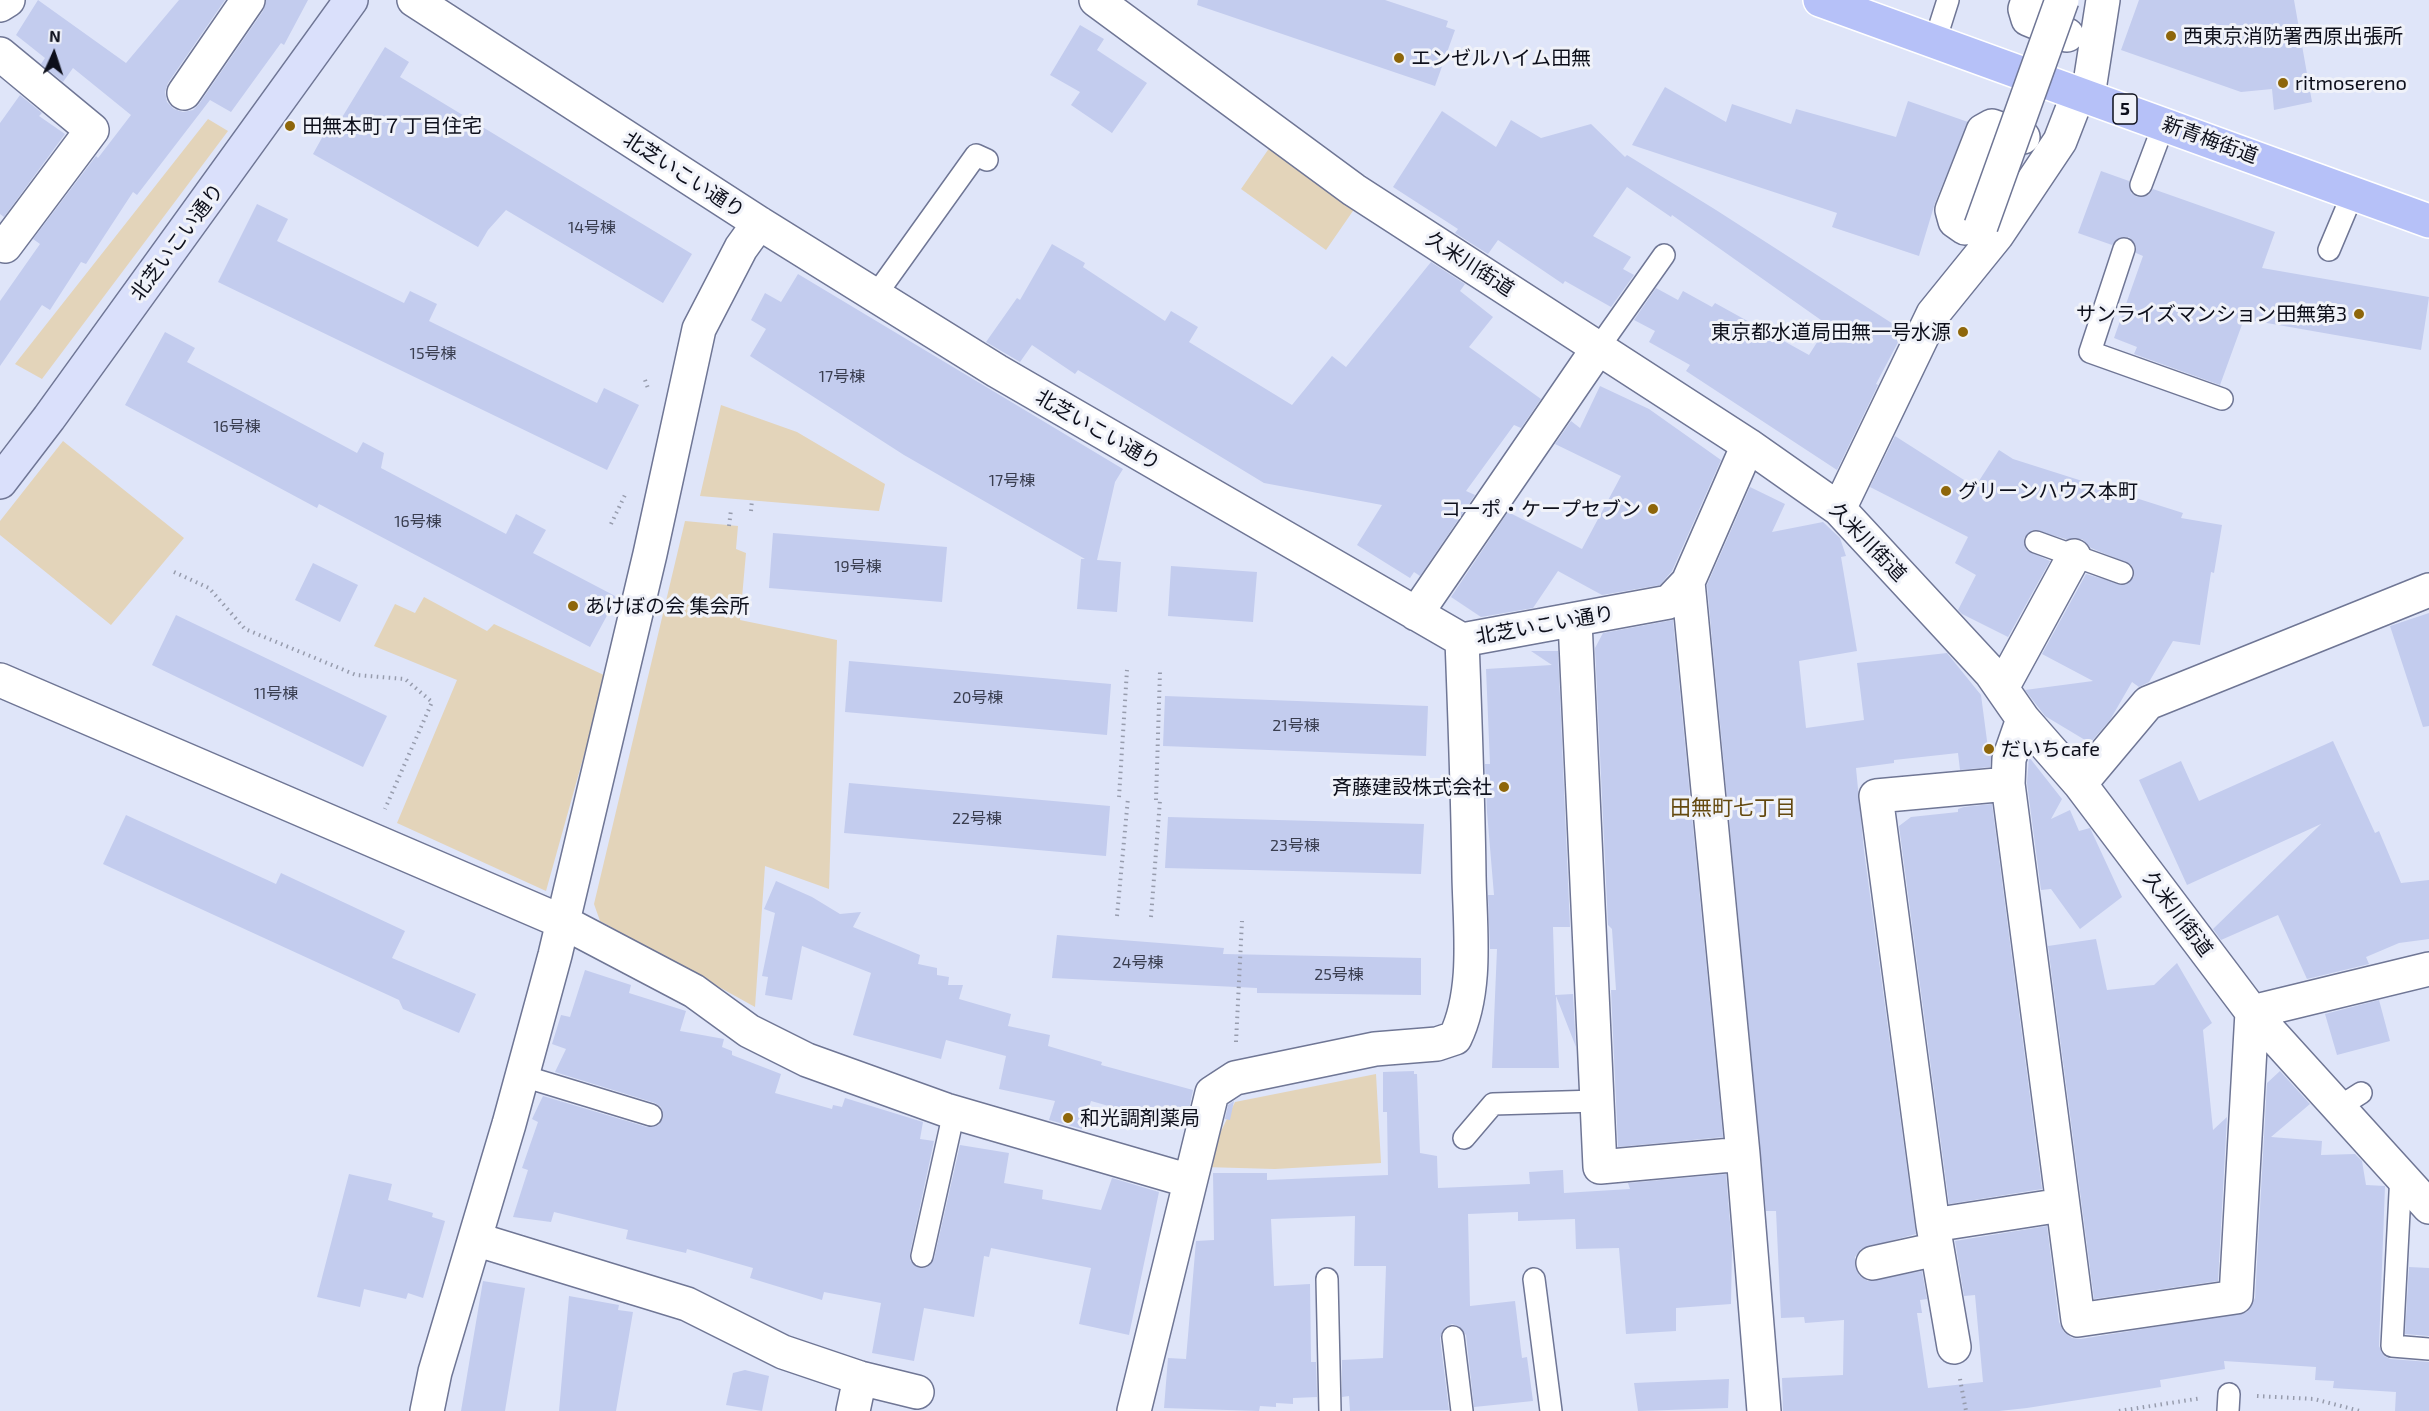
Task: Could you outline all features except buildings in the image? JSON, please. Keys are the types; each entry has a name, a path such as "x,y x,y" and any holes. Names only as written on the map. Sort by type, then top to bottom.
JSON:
{"main road":[{"name":"新青梅街道","path":"1820,0 2429,221"}],"street":[{"path":"0,5 8,0"},
{"path":"184,93 248,0"},
{"name":"北芝いこい通り","path":"0,482 49,418 351,0"},
{"name":"北芝いこい通り","path":"414,0 759,223 997,371 1462,640 1669,602 1688,582 1748,445"},
{"name":"久米川街道","path":"1096,0 1354,190 1599,347 1839,508 2002,688 2023,719 2080,784 2252,1012 2350,1100 2401,1174 2429,1208"},
{"path":"2028,0 2025,9 2028,19 2067,34"},
{"path":"2023,137 1992,126 1983,131 1952,210 1955,221 1965,228 1981,225 2062,0"},
{"path":"1839,508 1933,314 1997,235 2060,141 2084,94 2103,0"},
{"path":"0,54 92,130 5,246 0,243"},
{"path":"426,1411 435,1372 523,1076 563,922 644,578 699,328 741,248 759,223"},
{"path":"1416,614 1599,347"},
{"path":"2002,688 2074,556"},
{"path":"1688,582 1743,1154 1764,1411"},
{"path":"2080,784 2148,703 2429,590"},
{"path":"1575,621 1600,1167 1743,1154"},
{"path":"1134,1411 1212,1093 1235,1078 1375,1050 1437,1044 1455,1038 1463,1022 1468,989 1470,935 1462,640"},
{"path":"0,680 563,922 694,991 749,1031 807,1060 954,1112 1190,1181"},
{"path":"2023,719 2009,759 2008,784 2078,1320 2236,1297 2252,1012 2429,969"},
{"path":"1954,1347 1935,1237 1876,795 2008,784"},
{"path":"1873,1263 1935,1237 2062,1204"},
{"path":"475,1239 687,1304 783,1352 860,1378 917,1392"},
{"path":"853,1411 860,1378"}],"lane":[{"path":"1935,41 1948,0"},
{"path":"2141,185 2164,124"},
{"path":"875,296 976,155 987,160"},
{"path":"2329,250 2353,193"},
{"path":"2124,249 2090,352 2222,399"},
{"path":"1599,347 1664,255"},
{"path":"2036,542 2122,573"},
{"path":"523,1076 651,1115"},
{"path":"1464,1138 1493,1104 1597,1101"},
{"path":"922,1256 954,1112"},
{"path":"2401,1174 2392,1346 2429,1349"},
{"path":"1534,1278 1551,1411"},
{"path":"1327,1279 1330,1411"},
{"path":"1452,1337 1462,1411"}],"path":[{"path":"752,500 752,511"},
{"path":"729,526 731,510"},
{"path":"174,572 208,588 245,629 356,675 405,679 432,702 370,839"},
{"path":"1119,797 1127,670"},
{"path":"1151,918 1158,800 1160,671"},
{"path":"1117,916 1128,798"},
{"path":"1236,1046 1242,921"}],"shaded area":[{"path":"208,119 228,131 42,379 15,364"},
{"path":"1270,147 1355,208 1326,250 1241,189"},
{"path":"721,405 797,432 885,484 879,511 700,496"},
{"path":"63,441 184,538 111,625 0,535 0,521"},
{"path":"685,521 738,526 736,549 746,553 740,620 837,640 829,889 765,866 755,1007 600,921 594,904"},
{"path":"424,597 487,631 494,624 606,676 546,891 397,823 457,680 374,646 395,604 415,613"},
{"path":"1376,1074 1381,1163 1275,1169 1204,1167 1235,1102"}],"place":[{"name":"西東京消防署西原出張所","path":"2171,36"},
{"name":"エンゼルハイム田無","path":"1399,58"},
{"name":"ritmosereno","path":"2283,83"},
{"name":"田無本町７丁目住宅","path":"290,126"},
{"name":"サンライズマンション田無第3","path":"2359,314"},
{"name":"東京都水道局田無一号水源","path":"1963,332"},
{"name":"グリーンハウス本町","path":"1946,491"},
{"name":"コーポ・ケープセブン","path":"1653,509"},
{"name":"あけぼの会 集会所","path":"573,606"},
{"name":"だいちcafe","path":"1989,749"},
{"name":"斉藤建設株式会社","path":"1504,787"},
{"name":"和光調剤薬局","path":"1068,1118"}],"district":[{"name":"田無町七丁目","path":"1733,808"}]}
